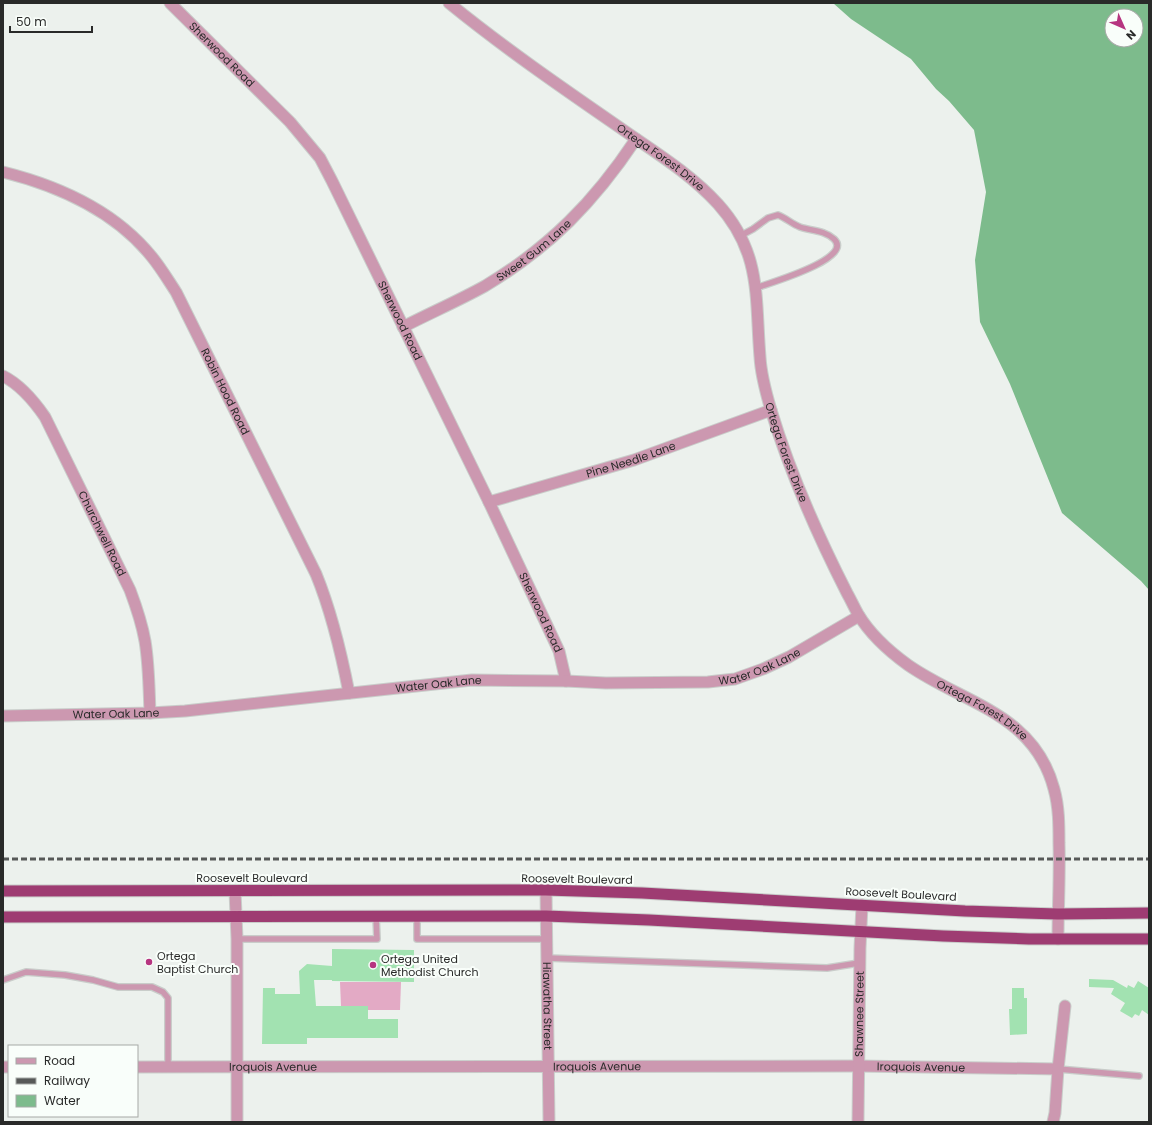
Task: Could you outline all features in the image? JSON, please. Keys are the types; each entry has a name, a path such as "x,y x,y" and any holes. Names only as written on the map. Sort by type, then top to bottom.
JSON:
{"highway":[{"name":"Roosevelt Boulevard","path":"3,891 546,890 642,893 1058,914 1149,913"},
{"path":"3,917 546,916 943,936 1149,940"}],"street":[{"name":"Sherwood Road","path":"170,3 290,122 320,158 489,502 559,651 566,680"},
{"name":"Ortega Forest Drive","path":"449,3 485,32 680,170 696,183 718,205 734,225 750,260 756,288 760,359 765,388 771,410 807,510 859,616 877,638 912,667 1012,724 1026,737 1036,750 1051,778 1057,803 1059,858 1058,939"},
{"name":"Sweet Gum Lane","path":"403,326 484,287 528,258 547,243 574,219 594,196 617,168 636,139"},
{"name":"Robin Hood Road","path":"3,172 57,189 90,205 132,236 151,256 176,292 316,574 331,613 349,693"},
{"name":"Churchwell Road","path":"3,376 21,388 35,402 45,417 130,590 145,639 148,661 150,713"},
{"name":"Pine Needle Lane","path":"489,502 634,460 771,410"},
{"name":"Water Oak Lane","path":"3,716 150,713 472,680 566,680 606,683 708,682 735,679 763,669 789,657 859,616"},
{"name":"Hiawatha Street","path":"546,890 549,1122"},
{"path":"235,891 237,939 237,1122"},
{"name":"Shawnee Street","path":"858,1122 862,905"},
{"path":"1053,1122 1065,1006"},
{"name":"Iroquois Avenue","path":"138,1067 858,1066 1058,1069"}],"lane":[{"path":"740,236 768,218 778,215 799,226 824,232 837,243 838,246 835,251 816,266 756,288"},
{"path":"237,939 377,939 376,916"},
{"path":"417,917 417,939 547,939"},
{"path":"547,958 827,968 860,963"},
{"path":"3,980 26,972 65,975 93,980 118,987 152,987 163,992 168,998 168,1067"},
{"path":"1058,1069 1139,1076"}],"shaded area":[{"path":"340,982 401,982 400,1010 368,1010 341,1006"}],"water":[{"path":"833,3 1149,3 1149,590 1141,581 1062,513 1010,384 980,322 975,260 986,192 974,130 949,101 936,89 911,59 851,19"}],"building":[{"path":"332,949 414,950 414,982 314,980 316,1006 368,1006 368,1019 398,1019 398,1038 307,1038 307,1044 262,1044 263,988 275,988 275,994 300,994 299,971 307,964 332,966"},
{"path":"1089,979 1113,980 1127,988 1128,985 1134,988 1138,981 1149,988 1149,1015 1142,1010 1139,1016 1135,1014 1132,1018 1120,1011 1125,1003 1111,994 1114,988 1089,987"},
{"path":"1012,988 1024,988 1024,998 1027,998 1027,1034 1010,1035 1009,1009 1012,1009"}],"railway":[{"path":"3,859 1149,859"}],"place":[{"name":"Ortega Baptist Church","path":"149,962"},
{"name":"Ortega United Methodist Church","path":"373,965"}]}
